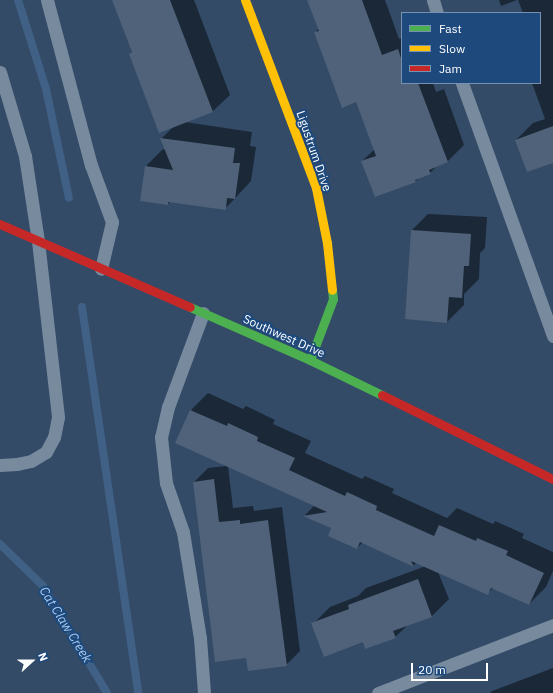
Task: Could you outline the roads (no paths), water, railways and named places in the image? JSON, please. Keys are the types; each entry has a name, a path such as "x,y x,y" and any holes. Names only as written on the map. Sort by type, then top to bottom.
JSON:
{"main road":[{"name":"Ligustrum Drive","path":"245,0 316,188 327,243 333,298 310,360"},
{"name":"Southwest Drive","path":"0,224 310,360 553,479"}],"lane":[{"path":"47,0 91,165 112,222 101,268"},
{"path":"432,0 437,12"},
{"path":"0,72 25,156 38,241 58,417 54,436 46,452 31,461 0,465"},
{"path":"462,84 553,336"},
{"path":"203,313 168,407 161,437 166,483 183,532 200,638 204,693"},
{"path":"378,693 553,625"}],"waterway":[{"path":"18,0 46,89 69,198"},
{"path":"82,307 138,693"},
{"name":"Cat Claw Creek","path":"0,544 43,586 107,693"}]}
